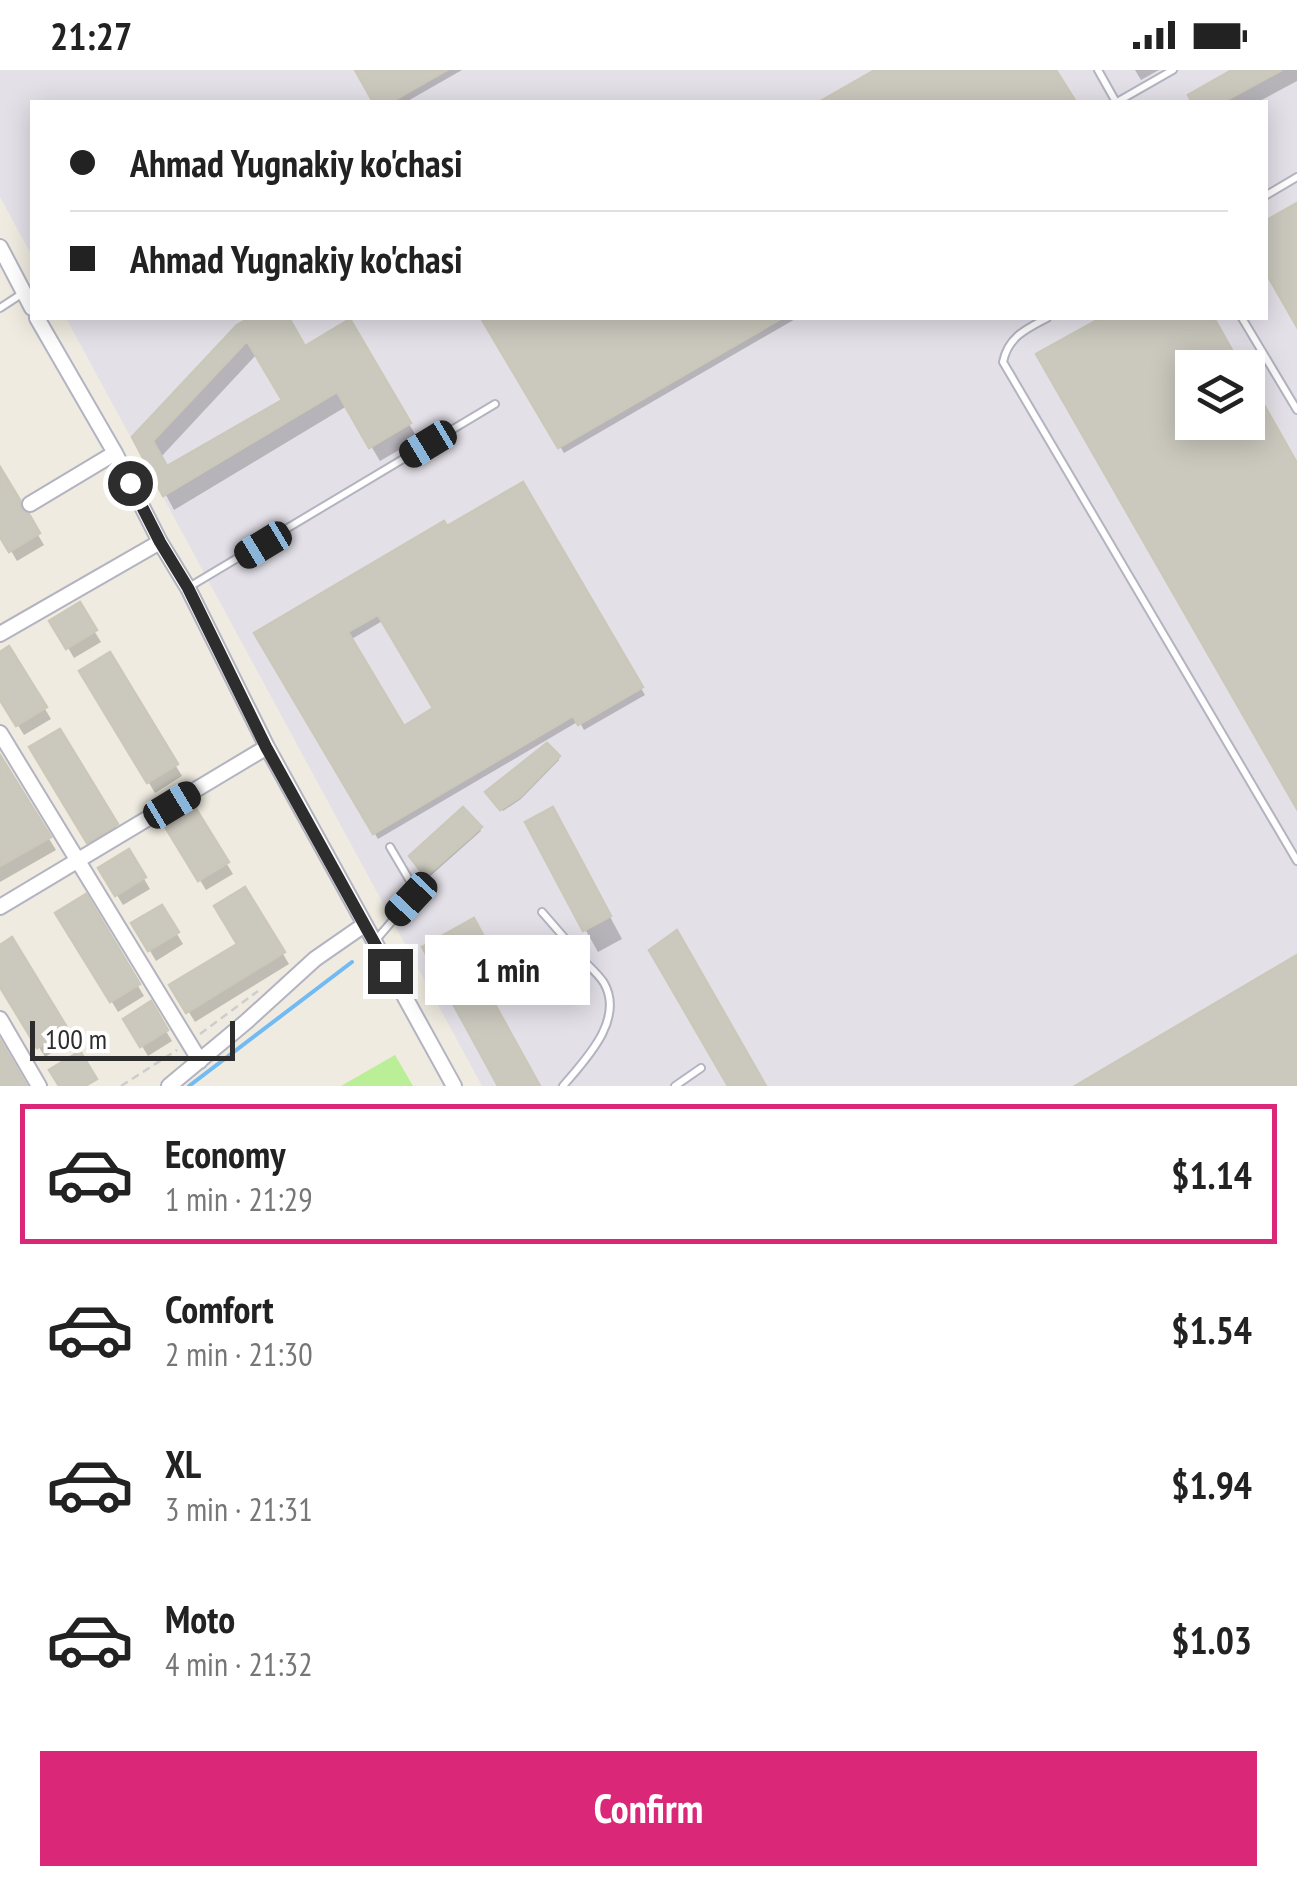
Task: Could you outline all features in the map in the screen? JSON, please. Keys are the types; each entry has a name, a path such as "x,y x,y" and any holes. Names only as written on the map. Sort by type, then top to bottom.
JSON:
{"street":[{"path":"0,247 30,304"},
{"path":"38,320 115,453 188,588 266,747 454,1086"},
{"path":"30,504 115,453"},
{"path":"0,634 160,542"},
{"path":"0,733 200,1061"},
{"path":"0,907 266,747"},
{"path":"169,1086 315,959 364,925"},
{"path":"0,1019 39,1086"}],"lane":[{"path":"1098,70 1116,100"},
{"path":"1121,100 1174,70"},
{"path":"1268,194 1297,177"},
{"path":"0,308 24,292"},
{"path":"1043,320 1019,333 1006,348 1003,362 1297,861"},
{"path":"1243,320 1297,410"},
{"path":"188,588 495,404"},
{"path":"374,942 411,899 410,881 390,847"},
{"path":"542,912 604,984 609,999 605,1028 563,1086"},
{"path":"675,1086 701,1068"}],"path":[{"path":"121,1086 189,1042 266,984"}],"shaded area":[{"path":"0,70 1297,70 1297,1086 482,1086 67,320 1268,320 1268,100 30,100 30,252 0,197"}],"green space":[{"path":"395,1055 413,1086 341,1086"}],"building":[{"path":"355,70 447,70 394,100 372,100"},
{"path":"875,70 1056,70 1075,100 822,100"},
{"path":"1232,70 1282,70 1227,100 1191,100 1188,95"},
{"path":"1297,203 1297,327 1268,276 1268,219"},
{"path":"246,320 290,320 305,346 351,320 411,423 369,448 337,392 163,496 132,437 237,325","holes":["247,341 282,400 167,466 153,441"]},
{"path":"482,320 779,320 558,448"},
{"path":"1097,320 1215,320 1232,350 1175,350 1175,440 1265,440 1265,407 1297,463 1297,809 1036,354"},
{"path":"0,467 22,510 29,514 40,533 9,552 0,537"},
{"path":"523,482 643,687 578,725 573,716 373,834 254,633 444,521 447,526","holes":["378,615 433,708 404,726 348,632"]},
{"path":"80,602 97,630 66,649 49,621"},
{"path":"9,646 47,707 16,726 0,700 0,652"},
{"path":"110,652 178,764 147,783 79,671"},
{"path":"60,729 118,824 87,843 29,747"},
{"path":"547,743 560,756 520,797 500,810 485,792"},
{"path":"0,755 51,837 0,866"},
{"path":"193,804 229,862 198,881 162,822"},
{"path":"463,807 482,827 425,877 409,856"},
{"path":"553,807 611,916 583,931 525,822"},
{"path":"129,849 146,877 115,896 98,868"},
{"path":"245,887 285,952 186,1013 169,985 237,944 214,906"},
{"path":"86,894 140,984 110,1002 55,913"},
{"path":"162,905 179,932 148,951 131,923"},
{"path":"474,918 491,950 471,961 540,1086 498,1086 422,947"},
{"path":"677,930 766,1086 728,1086 649,950"},
{"path":"12,937 68,1029 37,1048 0,987 0,945"},
{"path":"1297,955 1297,1086 1075,1086"},
{"path":"151,1001 168,1030 140,1047 123,1019"},
{"path":"0,1040 27,1086 0,1086"},
{"path":"80,1051 97,1079 85,1086 59,1086 49,1070"}],"waterway":[{"path":"189,1086 352,962"}],"route":[{"path":"130,483 188,588 266,747 390,971"}]}
